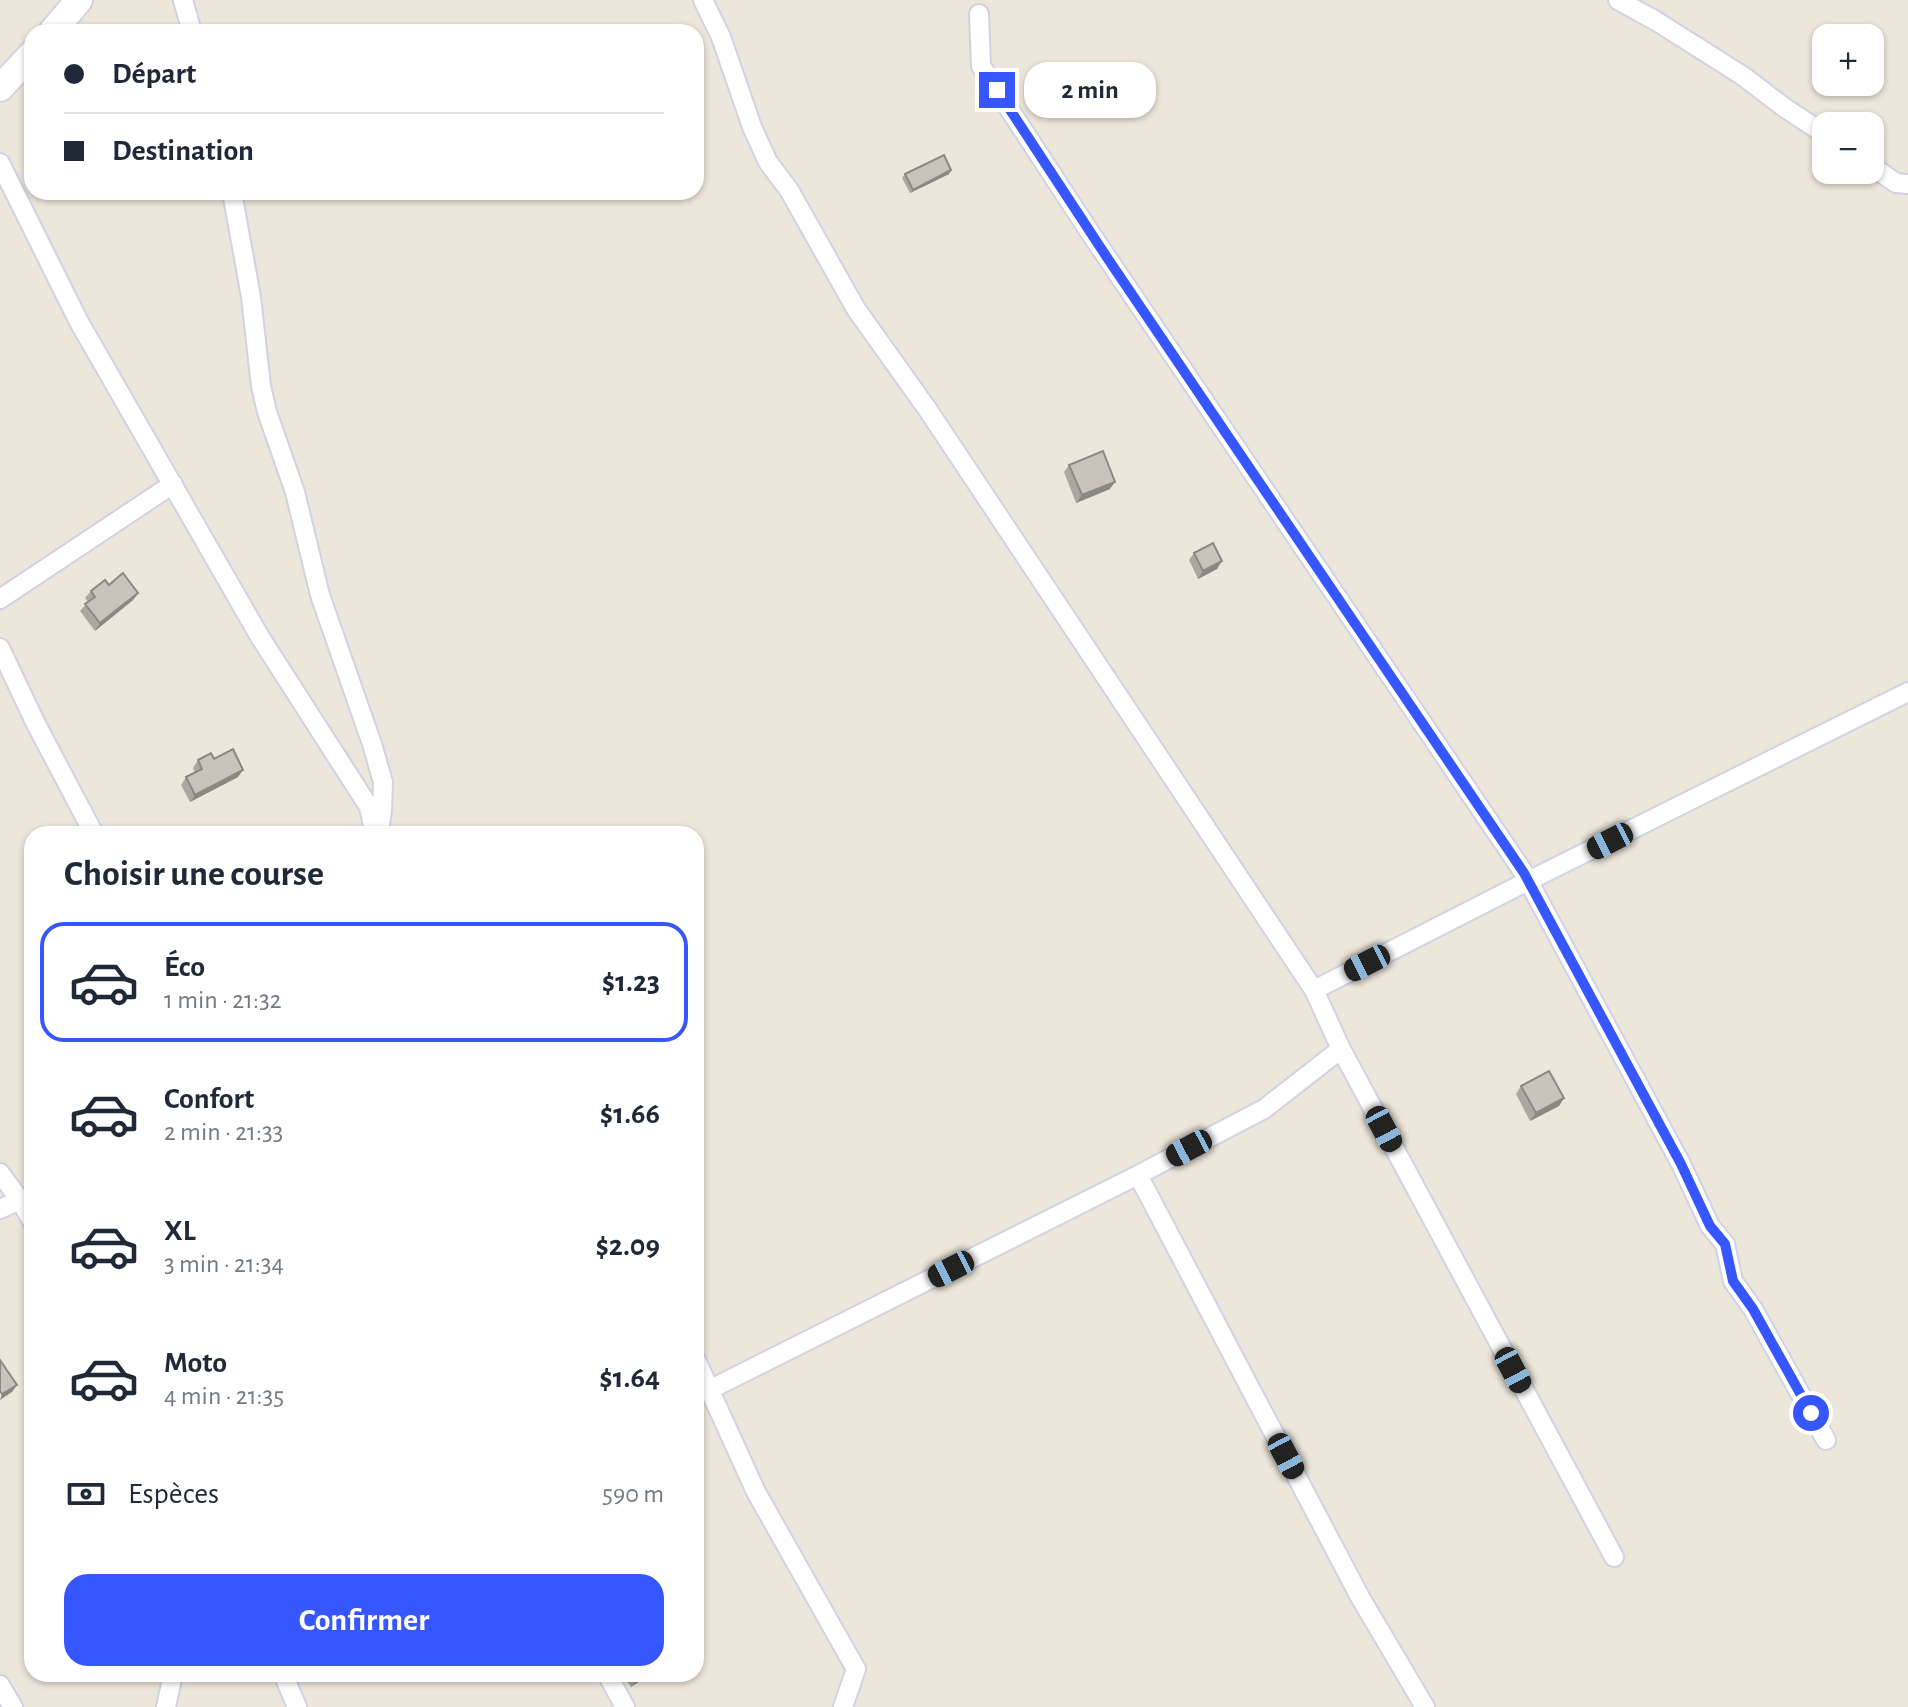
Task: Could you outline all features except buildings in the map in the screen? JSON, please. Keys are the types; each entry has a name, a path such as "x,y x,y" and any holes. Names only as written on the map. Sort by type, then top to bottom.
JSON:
{"street":[{"path":"59,24 79,0"},
{"path":"183,0 190,24"},
{"path":"703,0 721,37 752,127 768,162 796,202 856,309 928,410 1314,990 1341,1049 1614,1557"},
{"path":"1618,0 1743,76 1812,126"},
{"path":"979,14 981,66 1082,221 1528,881 1681,1164 1710,1226 1725,1244 1733,1281 1753,1309 1826,1440"},
{"path":"0,88 24,62"},
{"path":"0,163 79,322 260,637 369,807 375,826"},
{"path":"1884,175 1896,183 1908,184"},
{"path":"233,200 267,412 295,492 320,595 383,782 379,826"},
{"path":"0,599 173,484"},
{"path":"0,648 90,826"},
{"path":"1314,990 1908,692"},
{"path":"709,1390 1264,1109 1341,1049"},
{"path":"0,1173 24,1207"},
{"path":"1138,1175 1360,1597 1425,1707"},
{"path":"0,1209 20,1200"},
{"path":"704,1378 756,1492 856,1669 843,1707"},
{"path":"166,1707 171,1682"},
{"path":"286,1682 297,1707"},
{"path":"611,1682 625,1707"},
{"path":"0,1685 13,1707"}],"route":[{"path":"997,90 1524,873 1681,1164 1710,1226 1725,1244 1733,1281 1753,1309 1811,1413"}]}
